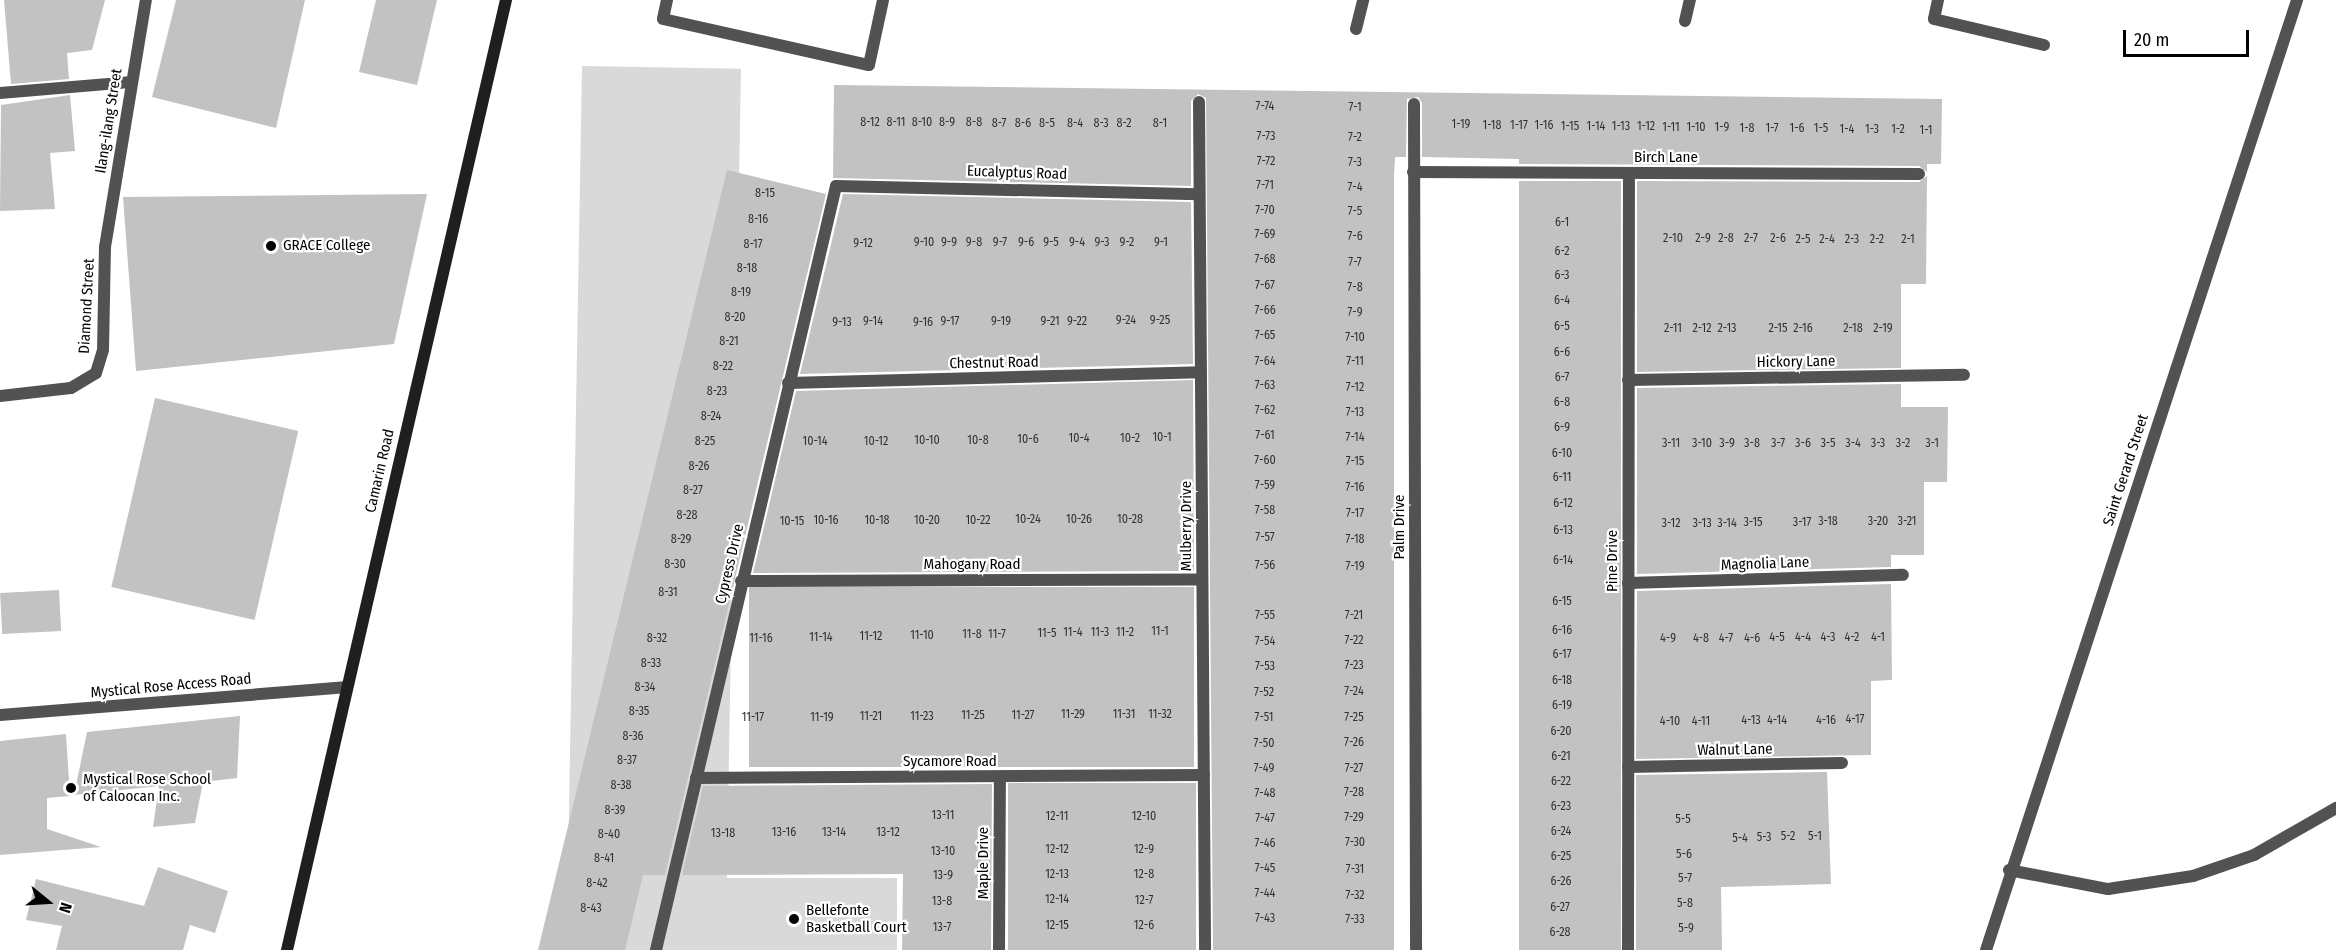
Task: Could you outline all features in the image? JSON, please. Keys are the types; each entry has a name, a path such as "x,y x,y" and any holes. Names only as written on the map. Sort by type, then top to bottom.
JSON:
{"main road":[{"name":"Camarin Road","path":"287,950 345,687 506,0"}],"street":[{"name":"Ilang-ilang Street","path":"105,246 130,82 146,0"},
{"path":"667,0 663,19 869,65 883,0"},
{"path":"1356,29 1363,0"},
{"path":"1685,21 1689,0"},
{"path":"1938,0 1934,19 2044,45"},
{"name":"Saint Gerard Street","path":"1986,950 2009,870 2297,0"},
{"path":"0,93 130,82"},
{"name":"Mulberry Drive","path":"1199,102 1205,950"},
{"name":"Palm Drive","path":"1414,104 1416,950"},
{"name":"Birch Lane","path":"1413,172 1919,174"},
{"name":"Pine Drive","path":"1628,950 1629,173"},
{"name":"Eucalyptus Road","path":"836,186 1199,194"},
{"name":"Cypress Drive","path":"656,950 836,186"},
{"name":"Diamond Street","path":"0,396 71,388 96,373 103,350 105,246"},
{"name":"Chestnut Road","path":"788,383 1201,372"},
{"name":"Hickory Lane","path":"1628,380 1964,375"},
{"name":"Magnolia Lane","path":"1628,584 1903,574"},
{"name":"Mahogany Road","path":"741,582 1202,579"},
{"name":"Mystical Rose Access Road","path":"0,715 345,687"},
{"name":"Walnut Lane","path":"1628,767 1842,763"},
{"name":"Sycamore Road","path":"696,778 1204,775"},
{"name":"Maple Drive","path":"999,950 1000,777"},
{"path":"2009,870 2108,890 2193,876 2254,855 2336,808"}],"shaded area":[{"path":"582,66 741,69 726,950 567,950"},
{"name":"Bellefonte Basketball Court","path":"688,878 897,878 897,950 688,950"}],"building":[{"path":"4,0 105,0 92,50 67,53 69,79 11,84"},
{"path":"176,0 305,0 276,128 152,97"},
{"path":"376,0 437,0 417,85 359,72"},
{"path":"834,85 1942,99 1941,164 1927,164 1927,172 1919,166 1519,164 1519,159 1422,157 1422,103 1418,97 1407,99 1406,157 1395,157 1394,176 1394,950 1213,950 1206,98 1198,94 1191,101 1191,186 833,178"},
{"path":"70,95 75,151 50,153 55,209 0,211 1,105"},
{"path":"727,170 826,194 665,875 643,875 625,950 538,950"},
{"path":"1927,176 1926,284 1901,284 1901,368 1637,372 1637,181 1919,182"},
{"path":"1519,181 1621,181 1621,950 1519,950"},
{"name":"GRACE College","path":"427,194 394,344 136,371 123,197"},
{"path":"843,194 1191,202 1193,364 800,374"},
{"path":"1193,380 1194,571 753,573 796,391"},
{"path":"1901,384 1901,407 1948,407 1947,482 1924,482 1924,555 1891,555 1891,567 1637,574 1637,388"},
{"path":"155,398 298,431 255,620 111,587"},
{"path":"1891,584 1892,680 1871,681 1871,755 1636,759 1637,591"},
{"path":"749,587 1194,587 1194,767 749,767"},
{"path":"59,590 61,631 2,634 0,593"},
{"path":"240,716 237,778 203,782 195,823 153,827 159,786 74,795 87,732"},
{"path":"66,734 70,796 47,798 47,829 101,847 0,855 0,741"},
{"path":"1827,772 1831,884 1721,887 1722,950 1636,950 1636,775"},
{"path":"1008,783 1196,783 1196,950 1008,950"},
{"path":"992,784 991,950 902,950 903,874 682,875 703,786"},
{"path":"158,867 228,891 215,933 190,925 183,950 56,950 62,926 26,920 36,879 144,906"}],"place":[{"name":"GRACE College","path":"271,246"},
{"name":"Mystical Rose School of Caloocan Inc.","path":"71,788"},
{"name":"Bellefonte Basketball Court","path":"794,919"}]}
